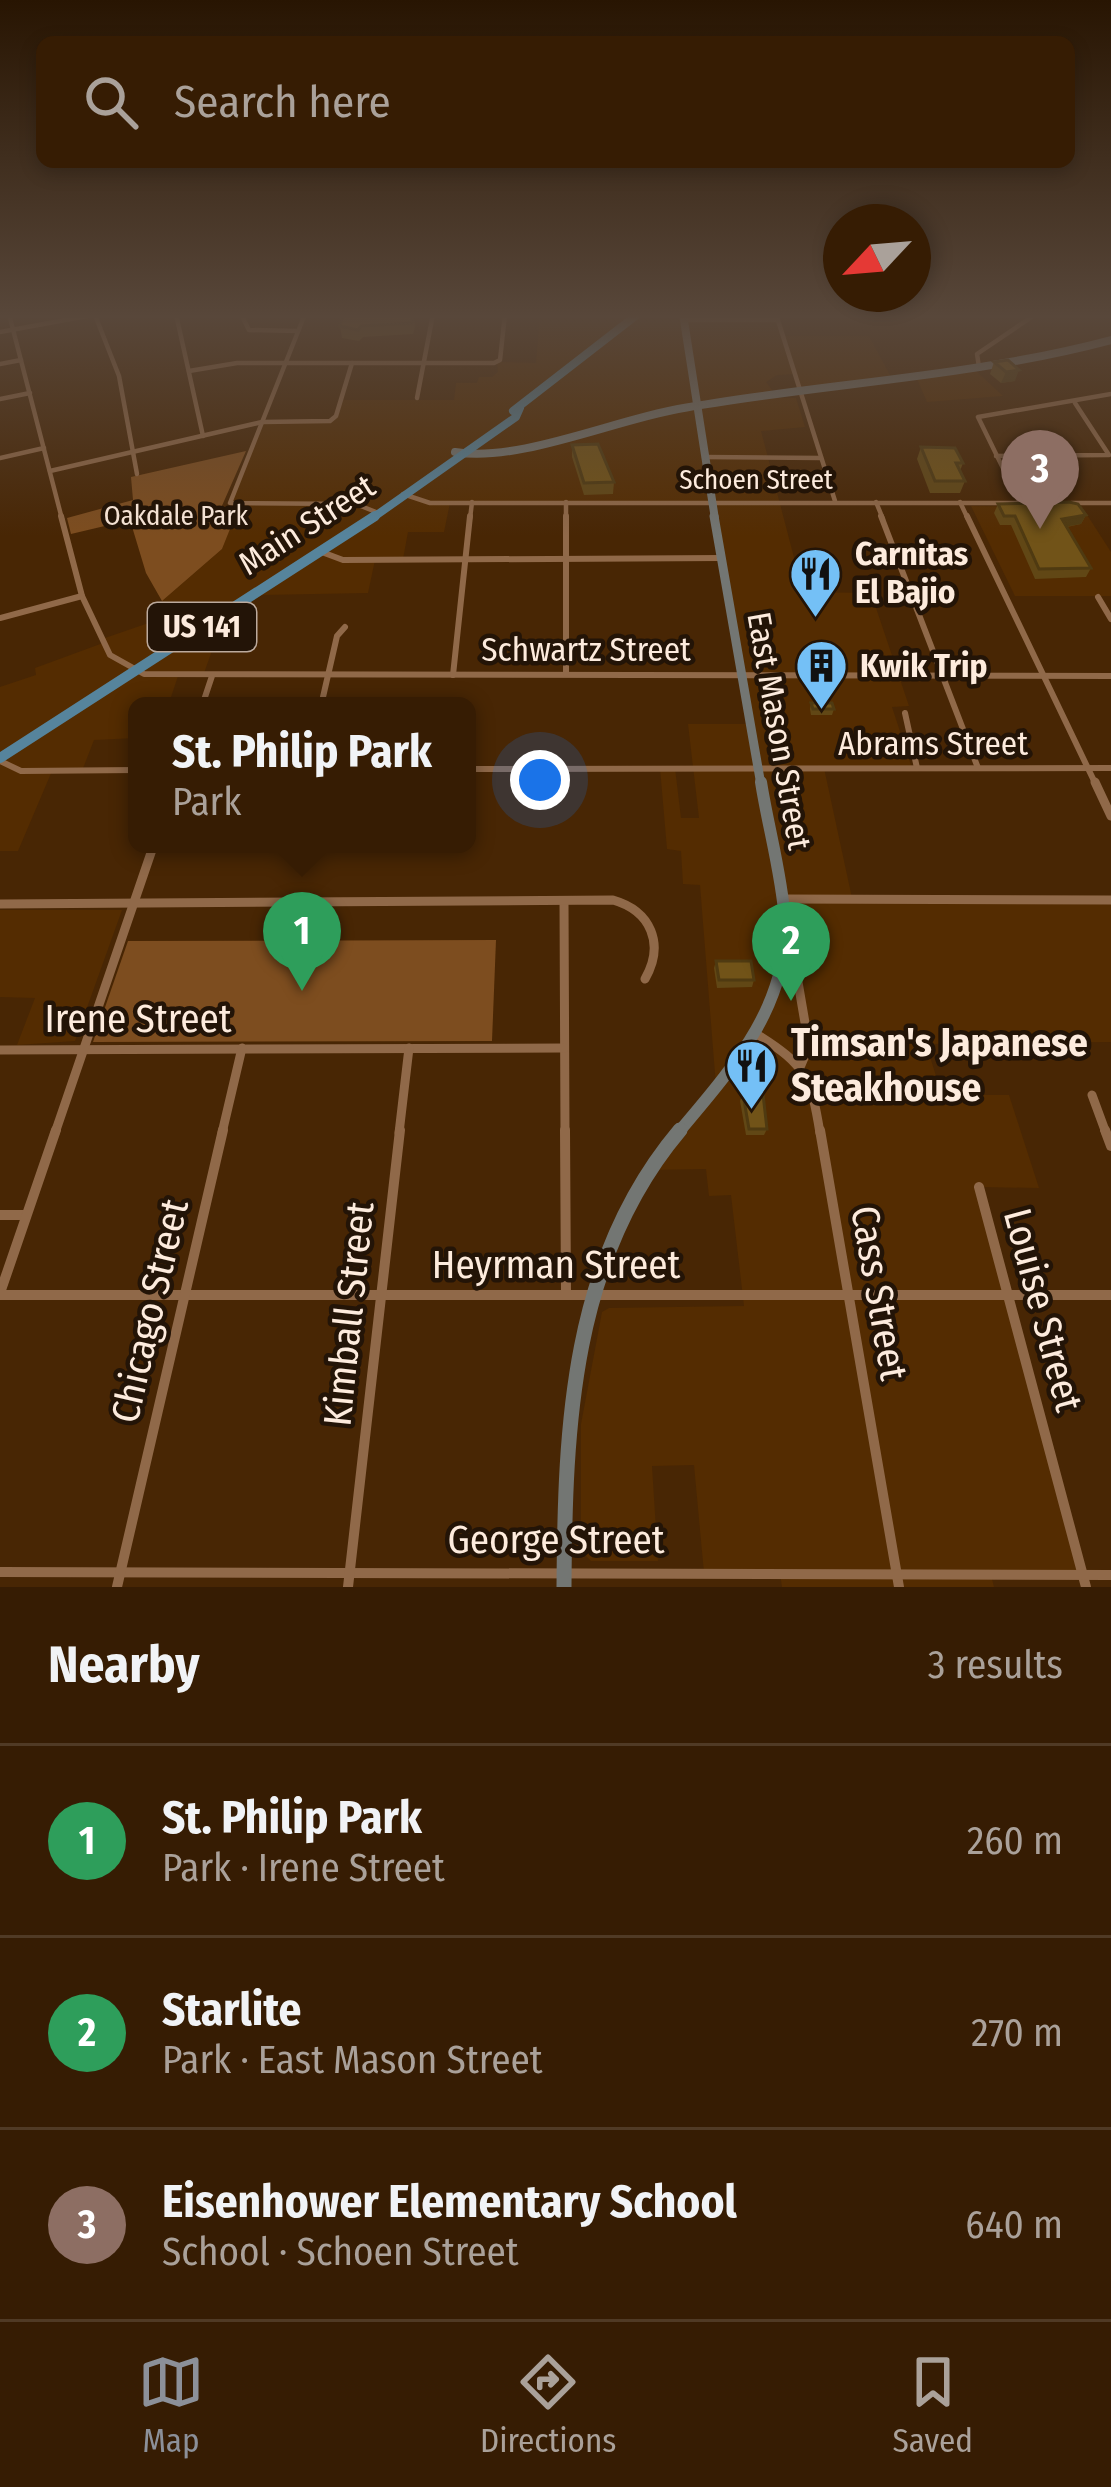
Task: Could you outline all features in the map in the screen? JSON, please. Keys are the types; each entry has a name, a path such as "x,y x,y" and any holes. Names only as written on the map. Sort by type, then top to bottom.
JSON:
{"main road":[{"name":"Main Street","path":"0,759 403,494 517,416 520,408 546,388"},
{"name":"East Mason Street","path":"564,1580 568,1417 592,1294 620,1219 652,1162 758,1035 783,969 781,898 692,388"},
{"path":"460,454 502,454 596,426 828,388"}],"street":[{"path":"29,388 82,596 110,655 135,670"},
{"path":"121,388 137,474"},
{"path":"193,388 203,436"},
{"path":"275,388 230,503 356,503 376,512"},
{"path":"50,471 262,422 332,420 343,388"},
{"path":"417,398 419,388"},
{"path":"799,388 835,501"},
{"path":"0,398 30,393"},
{"path":"1020,503 978,417 1075,404 1111,394"},
{"path":"996,456 1106,457 1075,404"},
{"path":"0,458 44,448"},
{"path":"704,457 821,458"},
{"name":"Schoen Street","path":"403,494 422,502 1111,503"},
{"path":"453,675 472,502"},
{"path":"566,502 566,674"},
{"path":"876,502 978,768"},
{"path":"960,502 1111,816"},
{"path":"317,551 343,560 722,558"},
{"path":"0,618 82,596"},
{"path":"1098,597 1111,619"},
{"path":"323,697 338,636 345,627"},
{"name":"Schwartz Street","path":"135,670 156,676 1111,676"},
{"path":"205,697 212,676"},
{"path":"905,713 917,768"},
{"path":"0,759 21,771 128,770"},
{"name":"Abrams Street","path":"476,769 1111,768"},
{"path":"0,1294 151,853"},
{"path":"781,898 1111,900"},
{"path":"564,901 566,1294"},
{"path":"0,904 625,902 641,911 653,932 655,959 645,979"},
{"name":"Cass Street","path":"798,982 809,1046 801,1065 812,1086 898,1580"},
{"path":"758,1035 801,1065"},
{"name":"Chicago Street","path":"119,1580 242,1048"},
{"name":"Kimball Street","path":"349,1580 410,1048"},
{"name":"Irene Street","path":"0,1050 564,1048"},
{"path":"1092,1095 1111,1145"},
{"name":"Louise Street","path":"979,1187 1085,1581"},
{"path":"0,1215 26,1215"},
{"name":"Heyrman Street","path":"0,1294 1111,1295"},
{"name":"George Street","path":"0,1572 119,1580 1085,1581 1111,1575"}],"shaded area":[{"path":"455,388 771,388 778,398 796,398 805,427 761,431 803,592 871,593 909,706 892,707 912,768 824,768 852,898 1111,900 1111,1042 926,1044 942,1095 1009,1095 1039,1188 980,1187 1083,1575 991,1575 994,1587 782,1587 780,1573 704,1573 694,1465 652,1466 658,1561 591,1561 581,1551 581,1424 602,1312 609,1308 744,1306 731,1195 709,1196 706,1169 648,1170 716,1086 700,885 683,884 681,851 667,849 660,768 675,768 681,818 699,818 688,724 750,724 712,501 450,503 444,532 408,532 403,559 375,560 368,593 262,595 179,644 214,645 203,676 178,676 171,697 128,697 128,738 94,740 82,771 52,771 18,851 0,851 0,687 36,675 35,668 103,643 102,639 169,616 162,601 222,549 239,504 230,503 262,422 332,420 341,400 454,400"},
{"path":"921,388 994,388 1003,396 927,402"},
{"path":"971,506 1082,507 1111,552 1111,596 1015,596"},
{"path":"0,910 122,910 75,1041 17,1045 35,998 0,997"}],"green space":[{"name":"Oakdale Park","path":"246,451 221,508 238,509 222,549 162,601 146,573 130,520 71,534 67,518 133,500 131,477"},
{"path":"496,940 492,1041 93,1042 128,941"}],"building":[{"path":"598,444 614,482 584,483 572,445"},
{"path":"921,447 955,448 965,481 935,481"},
{"path":"998,504 1078,504 1086,515 1062,519 1091,568 1039,569 1015,516 1004,516"},
{"path":"811,703 832,703 834,709 813,709"},
{"path":"716,961 751,961 754,980 719,980"},
{"name":"Timsan's Japanese Steakhouse","path":"743,1094 763,1094 767,1129 749,1129"}],"place":[{"name":"Eisenhower Elementary School","path":"1040,529"},
{"name":"Carnitas El Bajio","path":"816,619"},
{"name":"Kwik Trip","path":"821,712"},
{"name":"St. Philip Park","path":"302,991"},
{"name":"Starlite","path":"791,1001"},
{"name":"Timsan's Japanese Steakhouse","path":"752,1111"}]}
